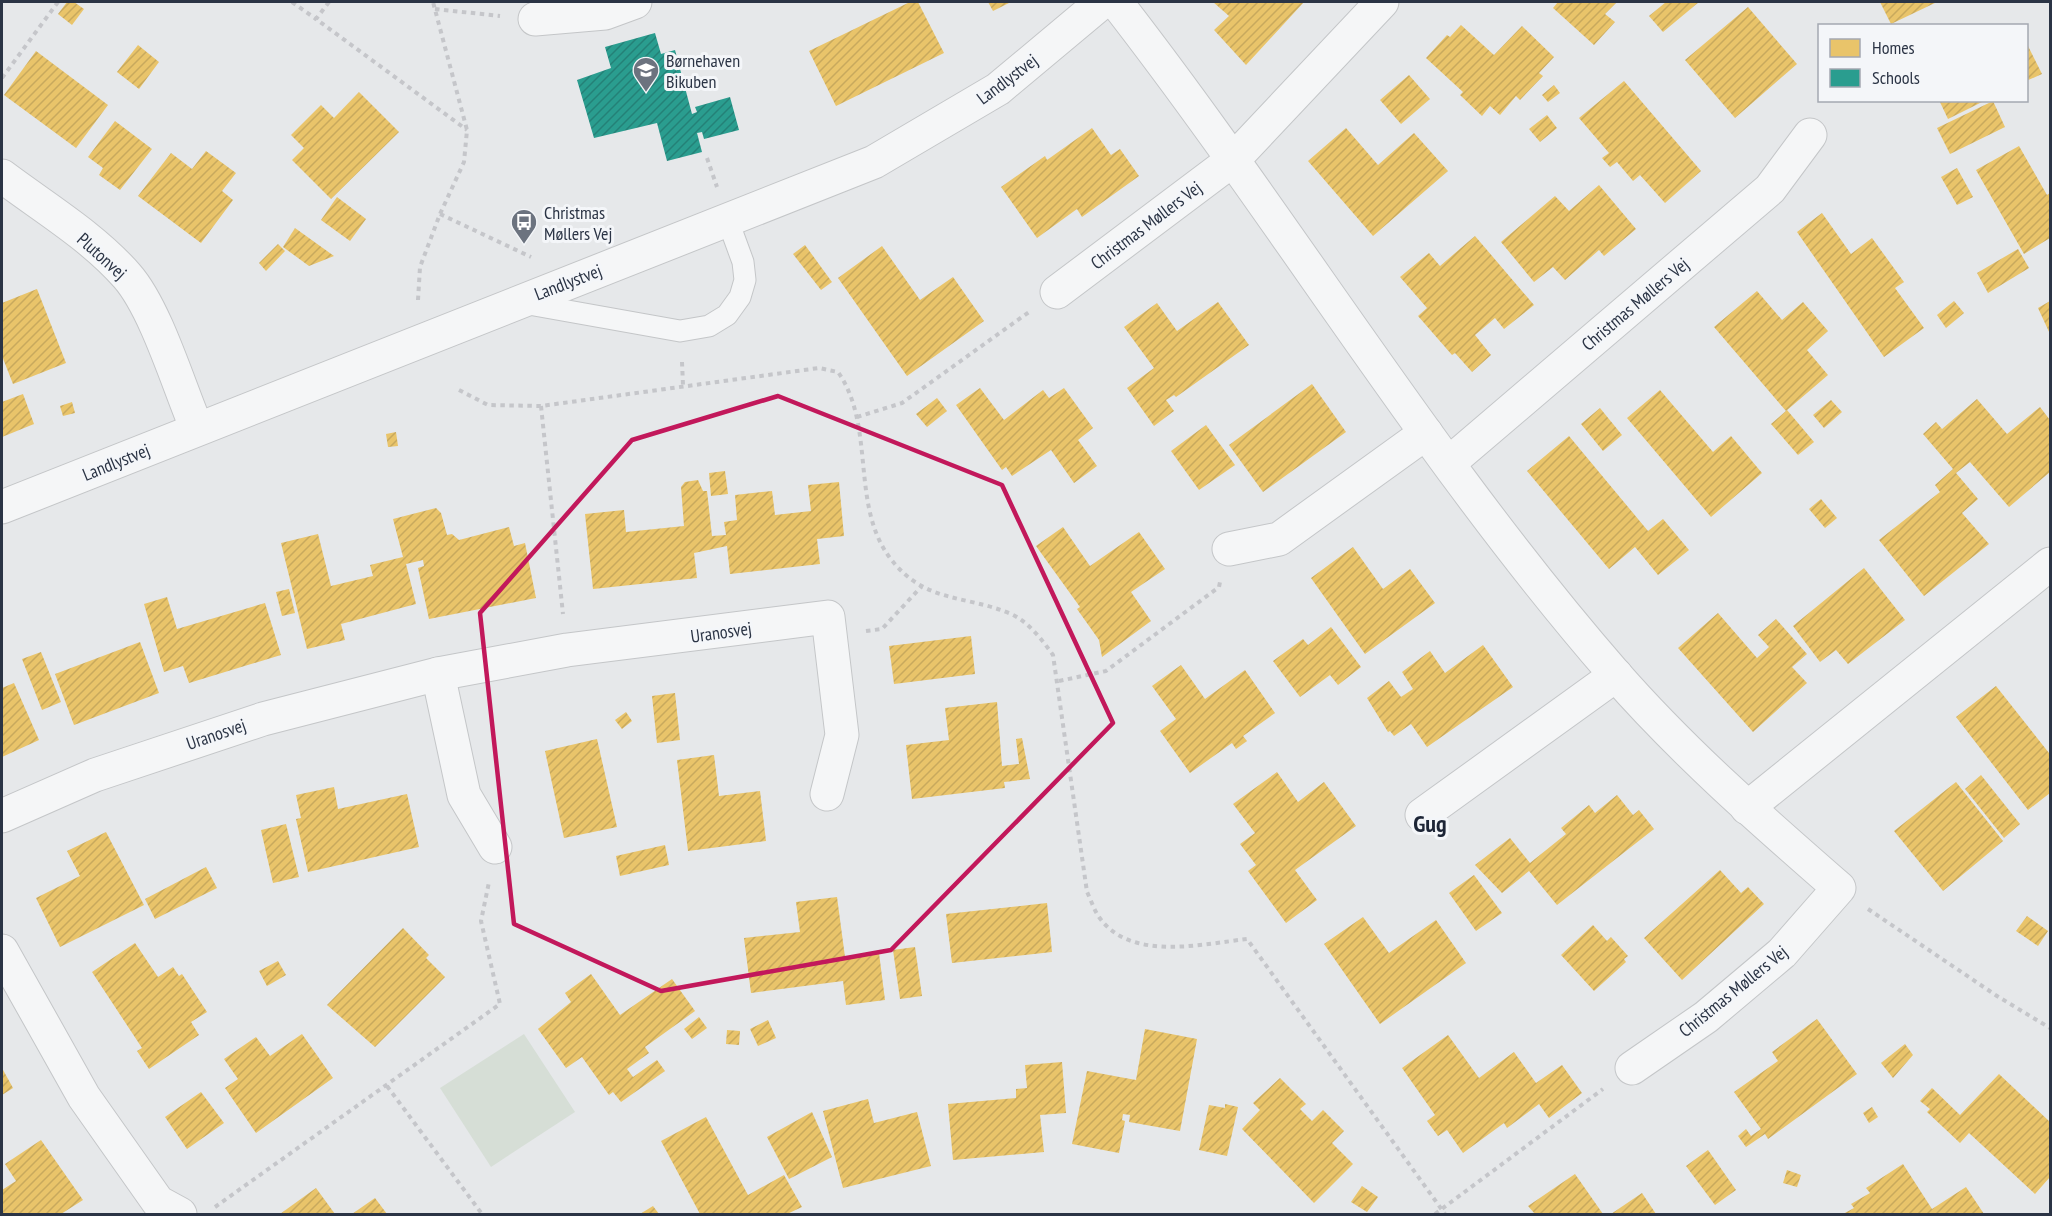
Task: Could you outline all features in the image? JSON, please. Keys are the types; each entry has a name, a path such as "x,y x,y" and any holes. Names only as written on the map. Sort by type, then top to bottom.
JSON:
{"street":[{"path":"535,19 604,13 635,2"},
{"name":"Landlystvej","path":"2,507 516,302 728,222 874,162 998,90 1102,2"},
{"path":"1116,2 1234,159 1426,433 1542,588 1616,675 1694,757 1747,808 1839,888"},
{"name":"Christmas Møllers Vej","path":"1057,292 1234,159 1382,2"},
{"name":"Christmas Møllers Vej","path":"1449,463 1770,189 1810,135"},
{"name":"Plutonvej","path":"2,176 93,244 127,277 147,308 197,429"},
{"path":"1229,549 1279,539 1426,433"},
{"path":"1747,808 2050,564"},
{"name":"Uranosvej","path":"2,816 95,775 263,719 438,674 567,650 828,617 842,735 827,794"},
{"path":"438,674 464,795 495,847"},
{"path":"1422,815 1616,675"},
{"name":"Christmas Møllers Vej","path":"1632,1068 1706,1017 1782,953 1839,888"},
{"path":"2,951 84,1097 158,1202 196,1212"}],"lane":[{"path":"516,302 680,331 709,326 727,315 740,297 745,279 743,262 728,222"}],"path":[{"path":"2,78 58,2"},
{"path":"292,2 467,130"},
{"path":"316,20 329,2"},
{"path":"418,300 420,267 440,214 464,162 467,130 433,2"},
{"path":"435,9 535,19"},
{"path":"440,214 577,279"},
{"path":"857,417 902,403 1057,292"},
{"path":"459,390 488,405 541,406 819,368 838,372 850,389 857,417 875,536 891,559 931,592 1012,615 1035,631 1053,655 1059,681 1087,892 1100,918 1117,932 1140,944 1166,948 1247,939 1445,1215"},
{"path":"541,406 567,650"},
{"path":"1059,681 1106,672 1219,587 1229,549"},
{"path":"830,637 882,628 921,586"},
{"path":"196,1212 387,1086 500,1004 481,921 495,847"},
{"path":"1839,888 1997,996 2050,1028"},
{"path":"1435,1215 1632,1068"},
{"path":"387,1086 482,1215"}],"highlighted area":[{"path":"778,396 1002,485 1113,723 891,950 661,991 514,924 480,613 632,440"}],"shaded area":[{"path":"524,1034 575,1112 491,1167 440,1088"}],"building: Homes":[{"path":"67,2 74,2 84,9 72,25 58,14"},
{"path":"910,2 918,2 944,53 836,106 809,51"},
{"path":"988,2 1011,2 993,11"},
{"path":"1213,2 1304,2 1246,65 1214,30 1229,16"},
{"path":"1558,2 1617,2 1605,14 1615,22 1594,45 1553,8"},
{"path":"1666,2 1699,2 1663,32 1649,16"},
{"path":"1880,2 1937,2 1891,24"},
{"path":"1748,7 1797,64 1735,118 1685,60"},
{"path":"1461,25 1494,55 1522,26 1554,57 1539,73 1543,76 1520,100 1516,96 1500,115 1490,106 1482,116 1460,95 1463,92 1426,58 1447,35 1450,37"},
{"path":"138,45 159,62 139,89 117,72"},
{"path":"2028,46 2042,74 2028,80"},
{"path":"36,51 108,105 76,148 4,95"},
{"path":"1409,75 1430,99 1401,124 1380,100"},
{"path":"1624,81 1701,171 1665,203 1640,175 1633,181 1617,162 1610,167 1602,158 1609,153 1579,118"},
{"path":"1554,85 1560,93 1548,102 1542,95"},
{"path":"359,92 399,132 331,199 292,160 304,148 291,135 321,105 334,118"},
{"path":"1940,102 1982,102 1948,119"},
{"path":"1991,102 1993,102 2005,127 1950,154 1937,128"},
{"path":"1547,115 1557,128 1540,142 1529,129"},
{"path":"115,121 152,149 120,190 99,175 103,168 88,157"},
{"path":"1092,128 1111,155 1120,149 1139,176 1082,217 1077,209 1037,238 1001,187 1045,156 1047,160"},
{"path":"1346,128 1378,165 1414,133 1448,171 1373,236 1308,161"},
{"path":"2019,146 2047,195 2050,193 2050,238 2024,254 1976,170"},
{"path":"206,151 236,173 222,191 233,200 201,243 138,196 171,153 192,169"},
{"path":"1957,168 1973,197 1957,205 1941,177"},
{"path":"1599,185 1636,229 1604,256 1599,250 1565,280 1553,267 1534,282 1501,242 1555,196 1569,211"},
{"path":"337,197 366,219 350,241 321,220"},
{"path":"1822,213 1851,254 1872,238 1904,282 1895,288 1924,328 1884,357 1797,232"},
{"path":"295,228 334,256 309,266 283,247"},
{"path":"1475,236 1534,305 1504,329 1495,318 1475,335 1491,355 1472,372 1455,353 1452,355 1418,316 1427,308 1400,277 1429,253 1440,266"},
{"path":"278,244 285,251 266,271 259,263"},
{"path":"805,245 832,282 821,290 793,254"},
{"path":"882,246 920,300 953,277 984,321 907,376 838,278"},
{"path":"2018,249 2029,268 1988,293 1977,273"},
{"path":"37,289 66,363 13,384 2,356 2,303"},
{"path":"1757,291 1782,320 1803,302 1828,331 1807,350 1828,375 1786,411 1714,327"},
{"path":"1954,301 1964,313 1946,328 1937,315"},
{"path":"2050,301 2050,334 2038,308"},
{"path":"1218,302 1249,345 1176,397 1174,395 1166,400 1174,411 1154,426 1127,388 1154,368 1124,327 1157,303 1177,331"},
{"path":"1312,384 1346,432 1263,492 1229,445"},
{"path":"980,388 1004,420 1043,390 1049,398 1064,388 1093,428 1078,440 1097,466 1074,483 1051,450 1012,476 1006,467 1002,470 956,405"},
{"path":"1660,390 1713,452 1731,436 1762,473 1711,517 1627,418"},
{"path":"23,394 34,424 2,437 2,402"},
{"path":"937,398 947,411 927,427 916,414"},
{"path":"1977,399 2007,434 2040,407 2050,420 2050,472 2009,507 1970,462 1956,473 1978,499 1962,513 1989,544 1924,596 1879,540 1940,492 1935,485 1953,469 1923,434 1936,422 1942,429"},
{"path":"1831,400 1842,412 1824,428 1813,415"},
{"path":"72,402 75,413 63,416 60,406"},
{"path":"1600,408 1622,435 1603,451 1581,424"},
{"path":"1787,410 1814,442 1798,455 1771,424"},
{"path":"1206,425 1235,465 1199,490 1171,451"},
{"path":"396,432 398,446 388,447 386,434"},
{"path":"1569,436 1648,531 1663,519 1689,550 1658,575 1635,547 1609,569 1527,471"},
{"path":"725,471 728,494 711,496 709,473"},
{"path":"698,480 703,491 707,491 712,536 726,535 724,522 737,520 735,495 772,491 775,515 811,511 808,485 839,482 844,536 817,539 820,564 730,574 727,546 694,553 697,578 593,589 585,514 624,510 626,532 684,526 681,487 685,482"},
{"path":"1821,499 1837,518 1825,528 1809,509"},
{"path":"436,508 441,513 447,535 452,534 459,540 509,527 514,546 525,543 536,598 429,619 418,568 424,566 423,560 406,564 416,604 341,624 345,640 307,649 281,543 318,534 331,586 373,576 370,565 403,557 393,519"},
{"path":"1063,527 1090,566 1139,532 1165,569 1131,592 1151,621 1102,657 1099,640 1077,609 1080,607 1036,546"},
{"path":"1353,547 1383,589 1410,569 1435,603 1365,654 1311,578"},
{"path":"1864,568 1905,620 1848,664 1836,650 1820,662 1793,626"},
{"path":"289,589 295,613 282,616 276,592"},
{"path":"167,597 177,629 265,603 281,655 189,683 183,666 164,672 144,604"},
{"path":"1718,613 1757,658 1769,647 1758,635 1776,619 1807,654 1792,667 1807,683 1753,732 1678,648"},
{"path":"1331,627 1361,667 1338,685 1330,675 1300,697 1273,661 1303,639 1308,645"},
{"path":"971,636 975,674 894,684 889,646"},
{"path":"140,642 159,693 74,725 55,674"},
{"path":"1483,645 1513,687 1427,747 1411,724 1394,736 1390,731 1388,732 1367,698 1389,681 1401,697 1413,689 1402,672 1430,651 1445,673"},
{"path":"41,652 61,702 42,710 22,659"},
{"path":"1181,665 1205,699 1245,670 1275,713 1243,736 1247,741 1236,749 1232,743 1190,773 1160,731 1176,719 1152,686"},
{"path":"14,683 39,740 2,757 2,688"},
{"path":"1996,686 2050,752 2050,793 2028,810 1956,717"},
{"path":"675,693 680,740 657,743 652,696"},
{"path":"997,702 1002,766 1019,764 1016,739 1022,738 1030,779 1004,782 1005,788 912,799 906,745 949,740 945,708"},
{"path":"626,712 632,721 622,729 615,720"},
{"path":"597,739 617,827 564,838 545,751"},
{"path":"714,755 719,796 760,791 766,841 688,851 677,760"},
{"path":"1277,772 1298,802 1324,782 1356,826 1295,870 1317,900 1286,923 1248,871 1256,865 1240,844 1255,833 1233,804"},
{"path":"1981,775 2020,824 2004,838 1965,789"},
{"path":"1956,782 2003,841 1943,891 1894,831"},
{"path":"334,787 338,809 407,794 419,847 308,872 296,819 301,818 296,795"},
{"path":"1617,795 1633,815 1639,810 1654,829 1557,905 1529,871 1502,893 1475,865 1510,838 1530,863 1566,834 1561,828 1589,805 1595,813"},
{"path":"286,824 299,877 273,883 261,830"},
{"path":"106,832 144,905 60,947 36,898 80,876 67,851"},
{"path":"665,845 669,865 620,876 616,856"},
{"path":"206,867 217,888 155,919 145,899"},
{"path":"1720,870 1741,893 1748,887 1764,904 1682,980 1644,938"},
{"path":"1474,875 1502,913 1476,931 1449,893"},
{"path":"837,897 845,957 879,953 885,1000 846,1005 843,981 751,993 744,938 800,932 796,902"},
{"path":"1047,903 1052,952 952,963 946,914"},
{"path":"2027,916 2048,931 2038,946 2016,931"},
{"path":"1363,917 1389,953 1436,920 1466,963 1380,1024 1324,944"},
{"path":"1593,925 1607,941 1611,937 1628,956 1624,959 1626,962 1594,991 1561,955"},
{"path":"403,928 429,955 426,958 445,977 375,1047 327,1005"},
{"path":"135,943 158,977 173,967 179,976 182,974 207,1012 191,1022 199,1035 149,1069 137,1051 142,1048 92,972"},
{"path":"915,947 922,996 900,999 893,950"},
{"path":"278,961 286,975 267,986 259,971"},
{"path":"591,974 620,1015 672,979 695,1011 645,1047 649,1053 627,1069 633,1077 657,1060 665,1071 621,1102 613,1092 609,1095 582,1057 566,1068 538,1029 571,1002 565,993"},
{"path":"699,1017 707,1028 692,1039 684,1029"},
{"path":"1817,1019 1857,1074 1768,1139 1765,1134 1746,1147 1738,1136 1746,1129 1751,1136 1761,1129 1734,1092 1778,1061 1772,1052"},
{"path":"768,1020 776,1038 758,1046 750,1029"},
{"path":"1145,1029 1197,1039 1180,1131 1129,1122 1130,1115 1123,1114 1122,1120 1125,1121 1119,1153 1072,1144 1087,1071 1136,1080"},
{"path":"727,1030 740,1031 739,1045 726,1044"},
{"path":"302,1034 333,1078 256,1133 225,1088 238,1079 224,1059 256,1037 270,1056"},
{"path":"1448,1035 1479,1078 1514,1052 1536,1083 1562,1065 1582,1093 1549,1118 1539,1104 1507,1128 1504,1123 1463,1153 1447,1130 1438,1136 1427,1121 1435,1115 1402,1068"},
{"path":"1905,1044 1913,1055 1893,1078 1881,1063"},
{"path":"1062,1062 1066,1113 1040,1115 1044,1152 953,1160 948,1104 1016,1098 1016,1089 1027,1088 1025,1065"},
{"path":"2,1068 13,1088 2,1095"},
{"path":"1999,1074 2050,1122 2050,1177 2035,1194 1969,1133 1960,1143 1927,1112 1930,1109 1920,1101 1932,1088 1960,1115"},
{"path":"1280,1078 1306,1104 1300,1109 1312,1121 1323,1110 1344,1131 1332,1143 1353,1164 1314,1203 1242,1129 1260,1110 1253,1103"},
{"path":"201,1092 224,1123 187,1149 165,1117"},
{"path":"868,1099 874,1123 917,1112 931,1166 843,1188 823,1111"},
{"path":"1225,1104 1238,1107 1227,1156 1199,1150 1209,1105 1225,1108"},
{"path":"1872,1107 1878,1117 1869,1123 1863,1113"},
{"path":"812,1112 832,1157 789,1179 767,1137"},
{"path":"706,1117 748,1195 784,1175 802,1207 787,1214 700,1214 661,1141"},
{"path":"41,1140 83,1200 61,1214 2,1214 2,1190 16,1181 5,1164"},
{"path":"1708,1150 1736,1190 1715,1205 1686,1166"},
{"path":"1903,1164 1932,1209 1966,1187 1984,1214 1843,1214 1854,1208 1851,1204 1870,1193 1866,1188"},
{"path":"1787,1170 1801,1175 1797,1187 1783,1183"},
{"path":"1575,1174 1603,1214 1535,1214 1528,1206"},
{"path":"1362,1186 1378,1197 1367,1212 1351,1202"},
{"path":"316,1188 335,1214 280,1214"},
{"path":"1642,1193 1656,1214 1611,1214"},
{"path":"375,1198 387,1214 352,1214"},
{"path":"653,1206 659,1214 640,1214"}],"building: Schools":[{"path":"655,33 661,54 675,50 692,114 697,112 695,107 730,97 739,130 704,139 702,132 697,133 702,152 667,161 657,123 594,138 577,80 611,68 605,47"}],"place":[{"name":"Børnehaven Bikuben","path":"646,93"},
{"name":"Christmas Møllers Vej","path":"524,245"}],"district":[{"name":"Gug","path":"1430,823"}]}
